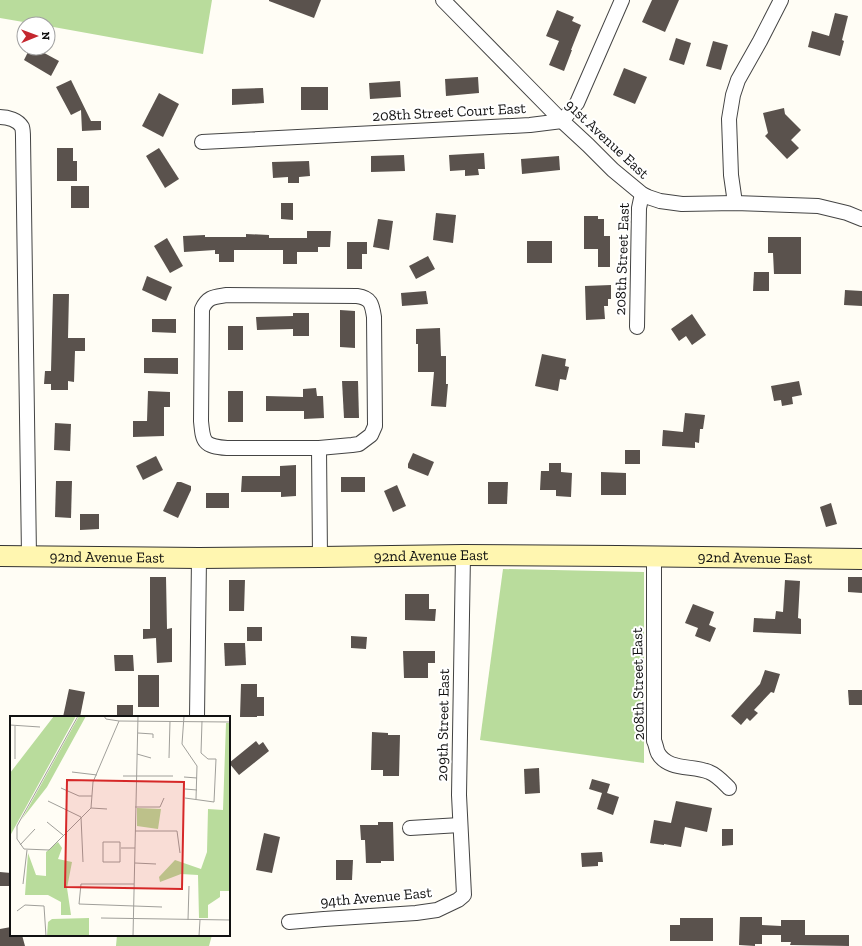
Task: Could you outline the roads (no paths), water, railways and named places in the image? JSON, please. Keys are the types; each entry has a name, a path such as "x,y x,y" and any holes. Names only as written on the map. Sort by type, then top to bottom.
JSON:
{"street":[{"name":"91st Avenue East","path":"443,0 562,122 613,170 642,194 660,201 682,204 735,203 818,206 847,213 862,219"},
{"path":"562,122 577,103 622,0"},
{"path":"735,203 731,176 729,119 733,95 738,80 764,35 781,0"},
{"path":"0,117 5,117 18,123 22,128 24,138 29,556"},
{"name":"208th Street Court East","path":"202,142 514,126 562,122"},
{"name":"208th Street East","path":"637,326 639,208 642,194"},
{"path":"228,295 357,296 364,297 369,300 373,308 374,325 375,426 371,435 359,444 352,446 319,448 227,448 215,447 205,441 202,437 201,413 202,309 205,302 215,297 228,295"},
{"path":"319,448 320,557"},
{"name":"92nd Avenue East","path":"0,556 199,558 463,555 862,559"},
{"name":"209th Street East","path":"463,555 459,795 464,895"},
{"name":"208th Street East","path":"654,556 654,741 658,753 665,761 676,766 711,772 729,788"},
{"path":"197,716 199,558"},
{"path":"410,828 460,825"},
{"name":"94th Avenue East","path":"289,922 416,913 437,910 458,900 464,895"}]}
